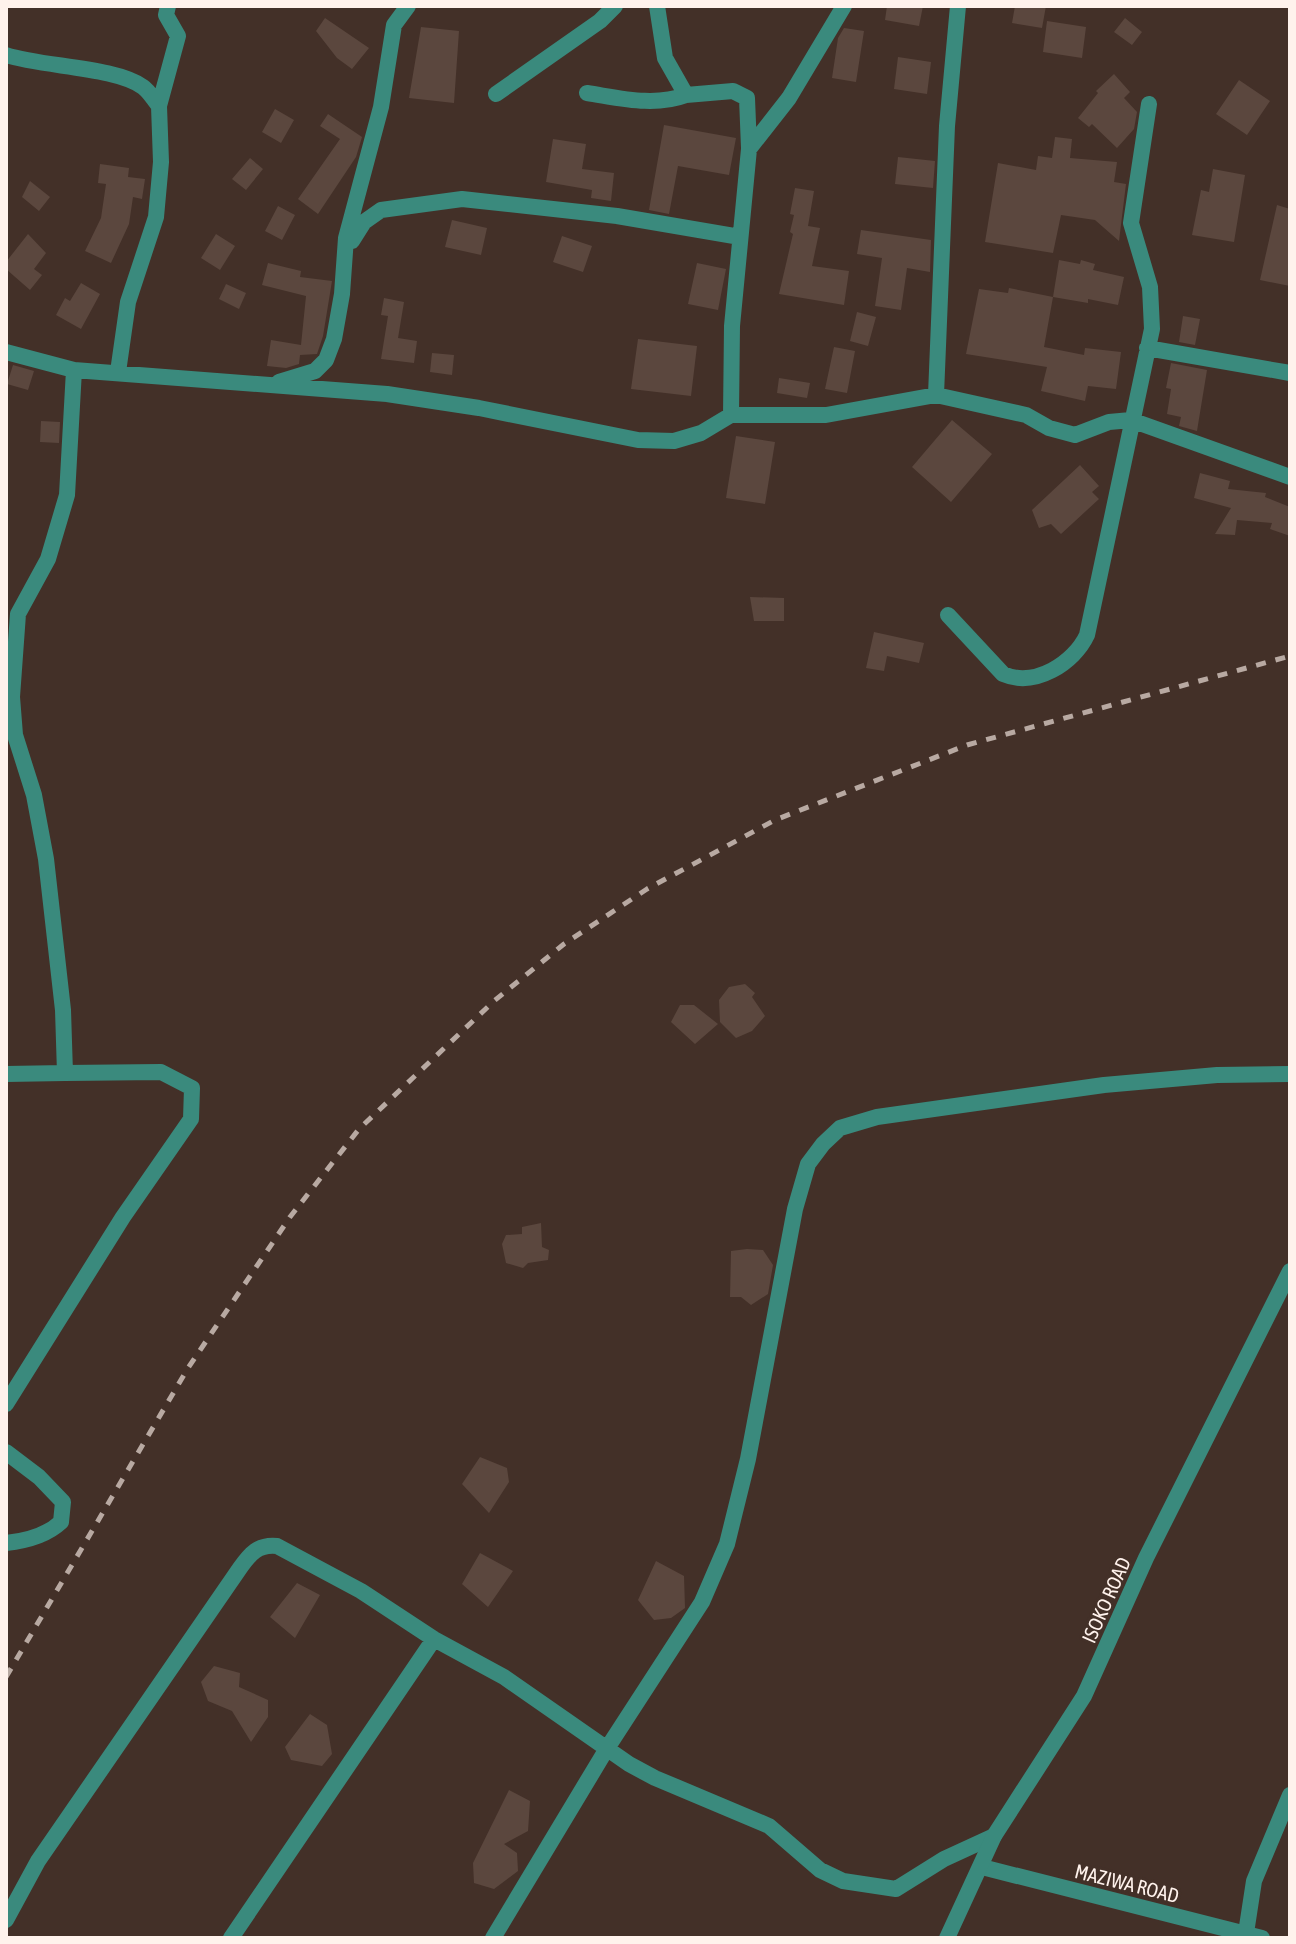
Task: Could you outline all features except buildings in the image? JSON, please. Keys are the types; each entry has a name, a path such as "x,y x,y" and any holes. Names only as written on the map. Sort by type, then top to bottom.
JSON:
{"street":[{"path":"118,372 128,302 156,217 161,162 159,106 178,36 166,15 168,6"},
{"path":"269,385 315,371 326,360 339,315 346,238 381,107 394,25 408,6"},
{"path":"496,94 600,21 615,6"},
{"path":"657,6 665,58 686,95"},
{"path":"749,149 789,98 844,6"},
{"path":"936,395 947,126 958,6"},
{"path":"6,55 34,65 100,72 127,79 143,87 159,106"},
{"path":"587,93 640,101 663,101 686,95 733,91 747,98 749,149 732,326 731,415"},
{"path":"948,615 1003,674 1014,679 1054,669 1078,654 1094,610 1153,309 1150,287 1131,223 1149,104"},
{"path":"346,257 356,231 373,214 441,199 481,200 617,216 740,237"},
{"path":"1147,348 1290,373"},
{"path":"6,352 74,370 387,394 638,440 674,441 701,433 731,415 826,415 936,395 1026,415 1049,428 1075,435 1109,422 1131,420 1290,477"},
{"path":"65,1073 63,1010 46,859 34,795 15,735 12,697 18,614 48,559 67,495 74,370"},
{"path":"6,1074 161,1072 192,1088 194,1104 191,1119 123,1217 6,1404"},
{"path":"493,1938 606,1750 702,1602 727,1544 748,1459 795,1209 808,1164 823,1144 840,1128 877,1117 1104,1085 1217,1075 1290,1074"},
{"name":"ISOKO ROAD","path":"947,1938 994,1836 1084,1696 1146,1558 1290,1271"},
{"path":"6,1452 39,1477 63,1502 61,1522 56,1527 22,1542 6,1543"},
{"path":"6,1920 38,1861 257,1549 277,1546 361,1591 434,1639 504,1677 606,1750 655,1778 769,1826 820,1870 843,1881 896,1889 944,1859 994,1836"},
{"path":"231,1938 434,1639"},
{"path":"1246,1933 1254,1881 1290,1795"},
{"name":"MAZIWA ROAD","path":"982,1867 1262,1938"}],"railway":[{"path":"6,1677 188,1368 290,1217 359,1129 494,1001 564,944 647,889 775,820 967,745 1290,656"}]}
